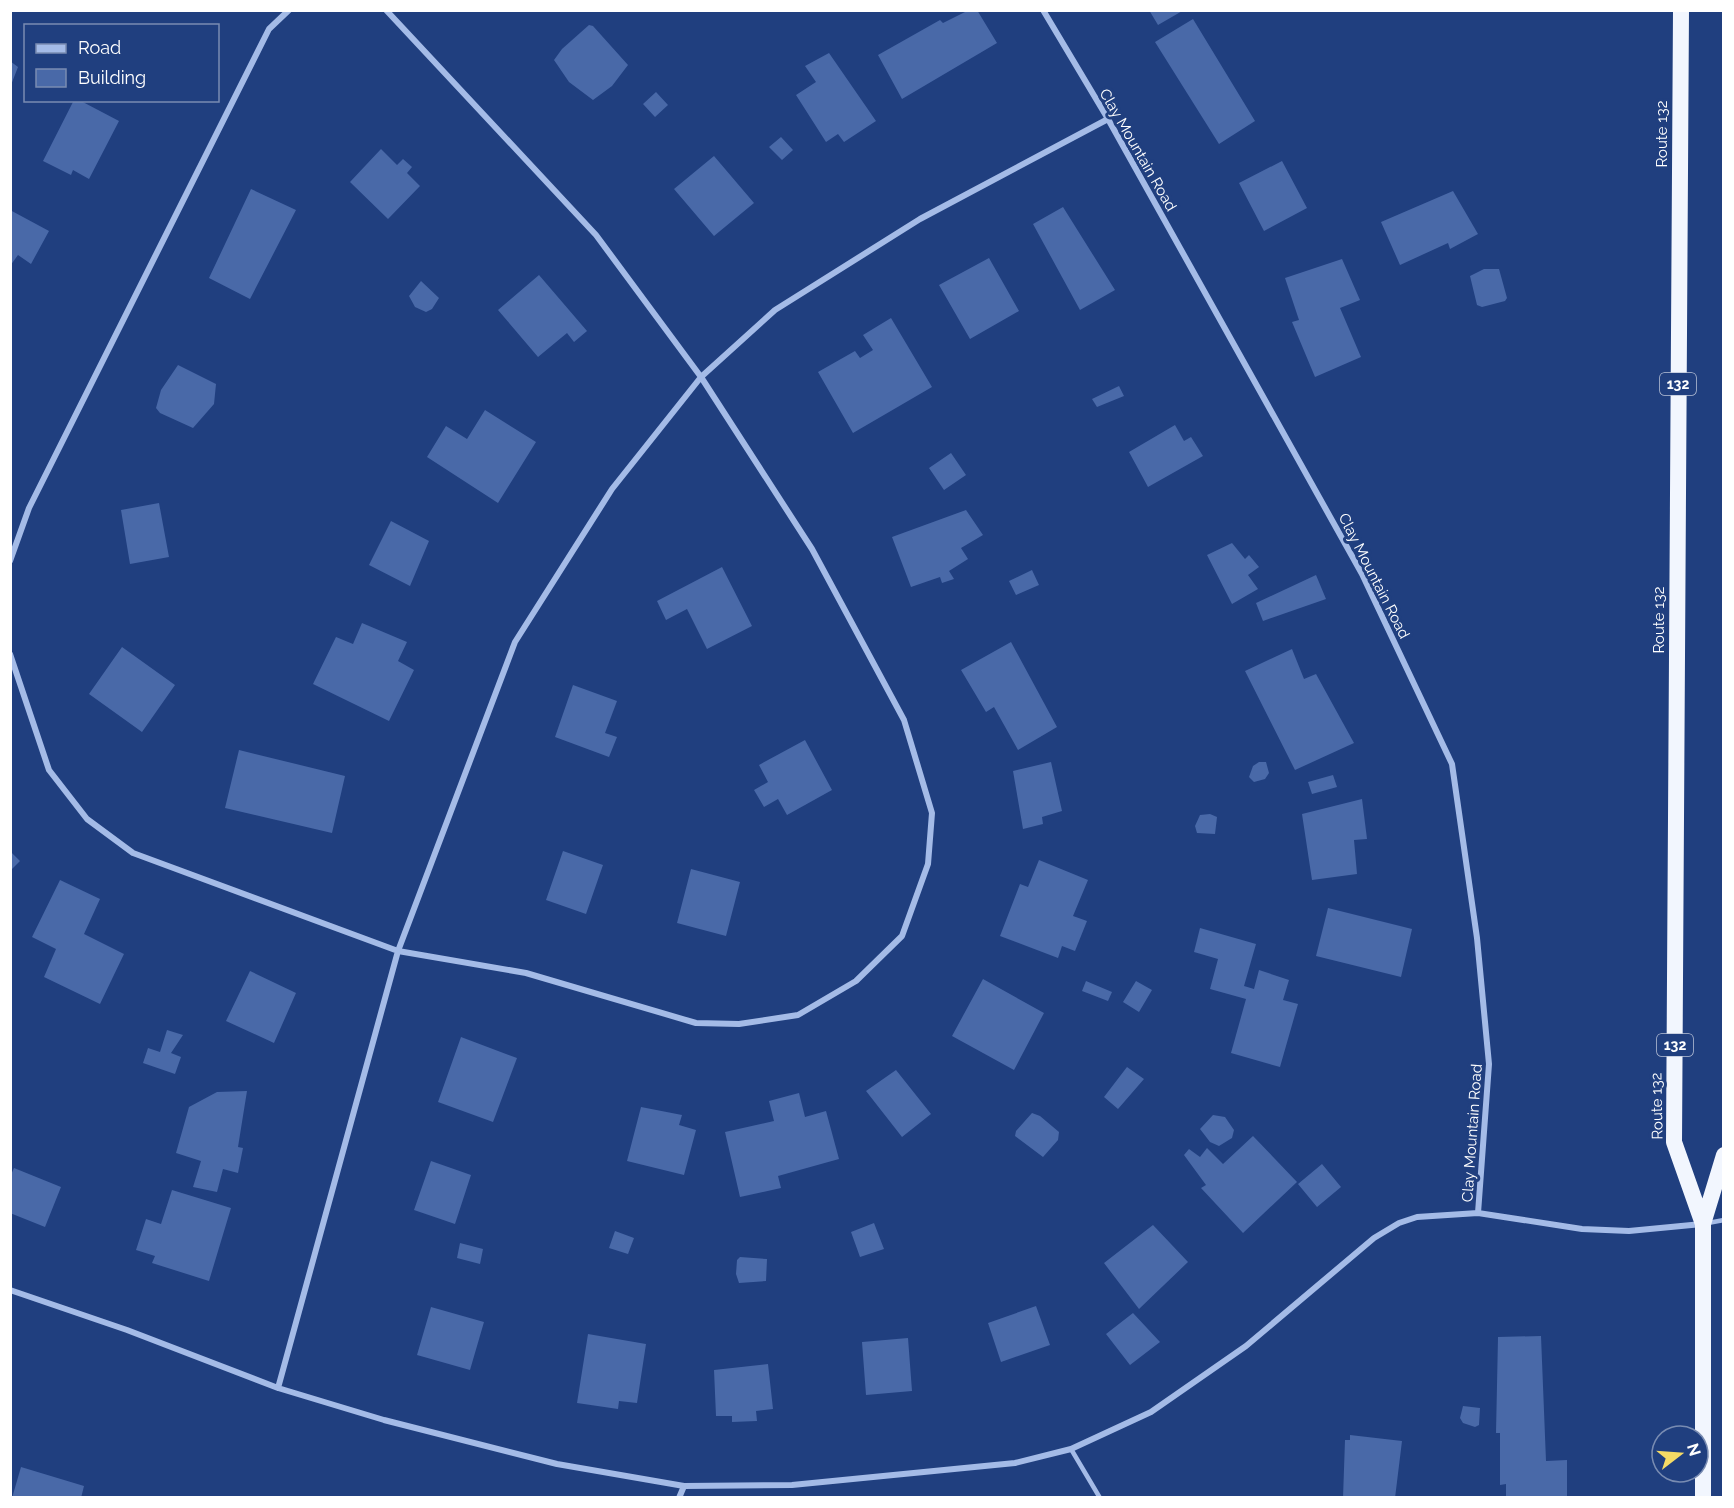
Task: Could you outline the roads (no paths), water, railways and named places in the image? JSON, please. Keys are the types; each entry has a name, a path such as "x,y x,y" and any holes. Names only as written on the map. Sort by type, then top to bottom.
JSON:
{"highway":[{"name":"Route 132","path":"1681,10 1674,1142 1703,1224"},
{"name":"Route 132","path":"1703,1497 1703,1224 1724,1155"}],"street":[{"path":"10,561 29,508 269,29 289,10"},
{"path":"10,654 49,770 87,819 114,840 133,854 398,951 526,973 696,1023 739,1024 798,1015 856,981 902,936 928,864 932,813 904,720 812,549 701,377 596,235 386,10"},
{"name":"Clay Mountain Road","path":"1043,10 1108,119 1362,574 1452,764 1477,938 1489,1064 1478,1212"},
{"path":"278,1388 398,951 515,642 612,489 701,377 775,310 920,219 1108,119"},
{"path":"10,1290 127,1330 278,1388 384,1420 557,1464 684,1485 792,1485 1015,1463 1071,1449 1151,1412 1246,1346 1374,1238 1399,1224 1417,1218 1478,1212 1581,1229 1651,1230 1703,1224"},
{"path":"679,1497 684,1485"}],"lane":[{"path":"1703,1224 1724,1220"},
{"path":"1071,1449 1101,1497"}]}
